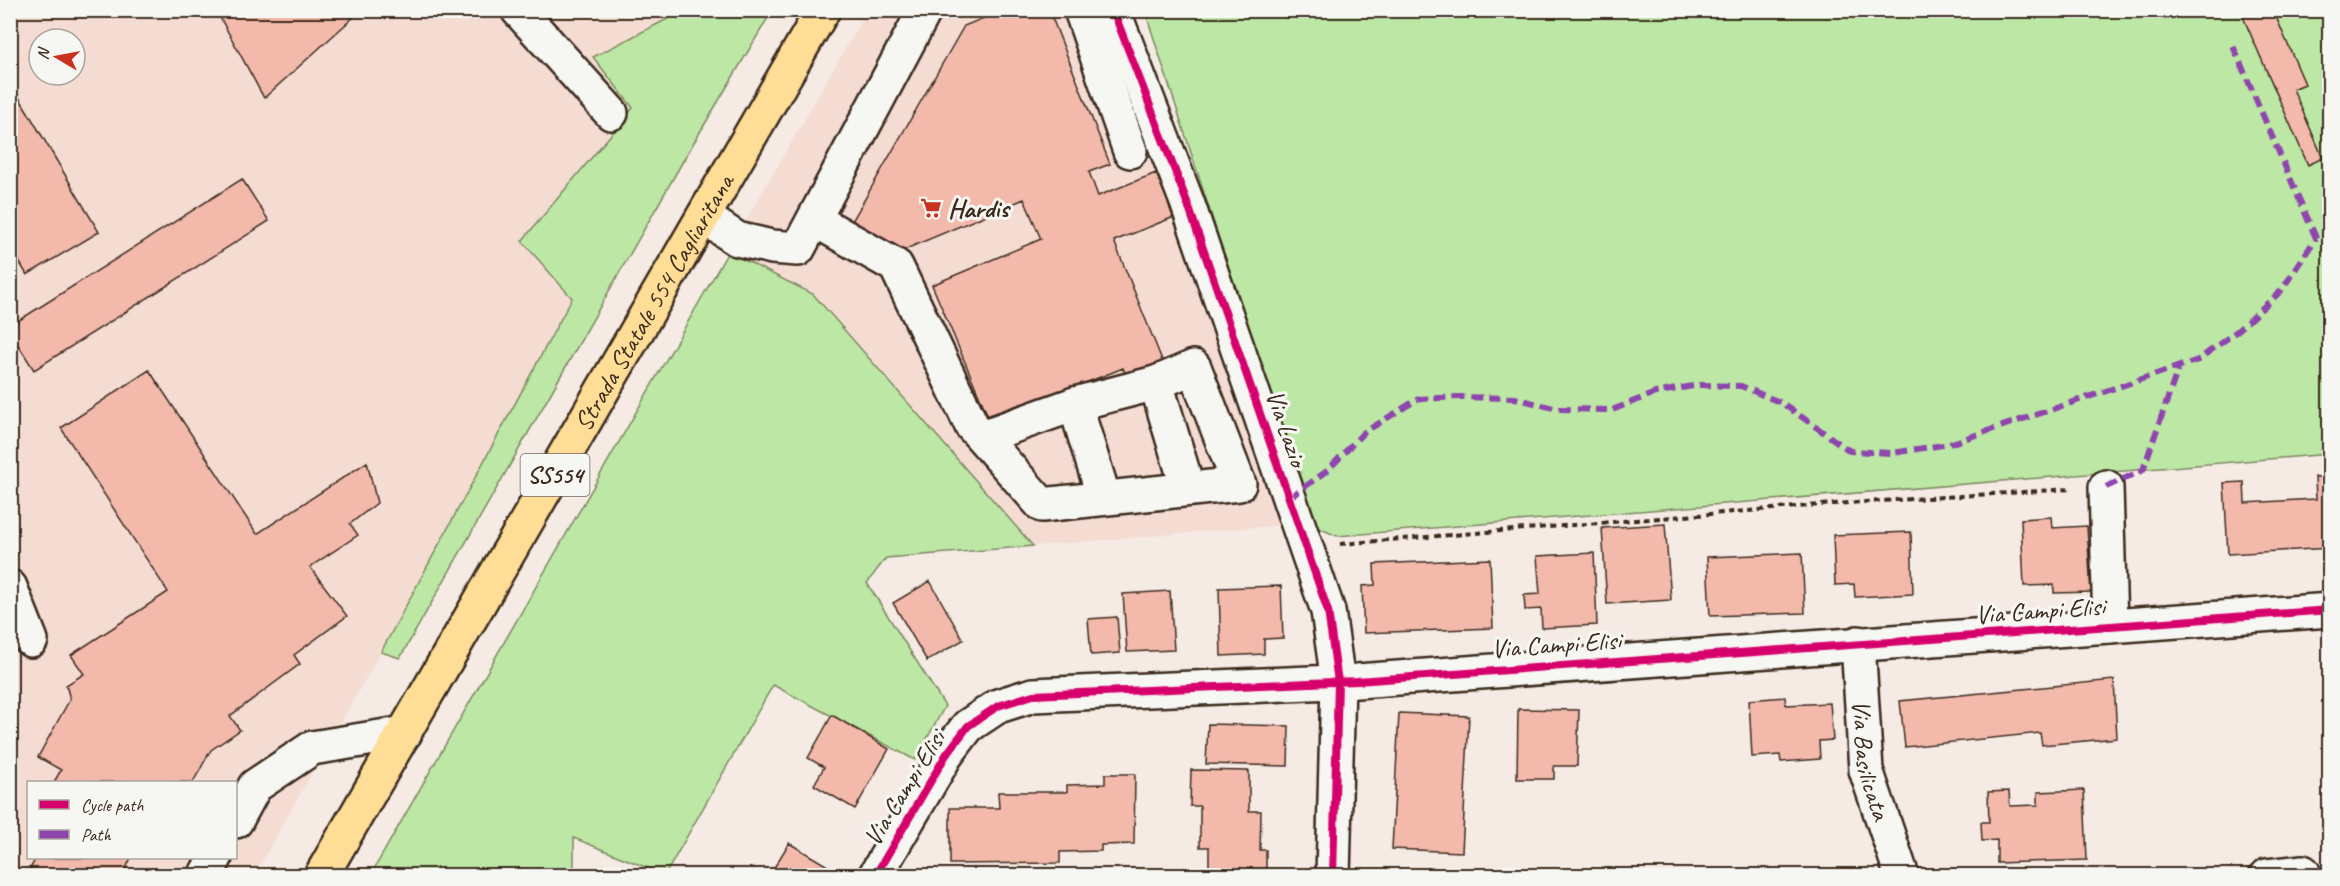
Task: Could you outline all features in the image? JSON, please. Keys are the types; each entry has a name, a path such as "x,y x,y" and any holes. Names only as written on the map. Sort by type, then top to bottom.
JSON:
{"main road":[{"name":"Strada Statale 554 Cagliaritana","path":"321,876 824,10"}],"street":[{"path":"518,10 611,113"},
{"path":"704,217 737,239 772,247 798,249 925,10"},
{"path":"1081,10 1130,151"},
{"name":"Via Lazio","path":"1113,10 1187,202 1328,611 1338,682 1333,876"},
{"path":"815,220 896,267 972,426 981,437 1042,505 1239,484 1194,367 1156,383 1075,404 981,437"},
{"path":"1156,383 1188,489"},
{"path":"1075,404 1104,498"},
{"path":"2106,487 2110,626"},
{"path":"10,587 31,640"},
{"name":"Via Campi Elisi","path":"874,876 946,755 968,726 998,706 1033,695 1338,682 2330,610"},
{"name":"Via Basilicata","path":"1858,643 1866,770 1902,876"},
{"path":"237,819 255,786 312,747 405,733"},
{"path":"205,876 214,859"},
{"path":"2267,876 2303,872"}],"path":[{"path":"1306,547 1513,528 1833,504 2106,487"}],"shaded area":[{"path":"10,11 683,11 593,57 633,108 522,241 572,298 381,652 254,875 11,875"},
{"path":"867,11 1107,11 1307,523 1033,546 813,294 728,252"}],"green space":[{"path":"683,11 772,11 687,154 400,658 381,652 572,298 522,241 633,108 593,57"},
{"path":"1145,11 2329,11 2329,454 1337,536 1307,523 1298,482"},
{"path":"728,252 813,294 1033,546 886,558 867,583 945,706 915,760 773,685 665,875 574,838 574,875 370,876"}],"building":[{"path":"216,10 352,10 356,15 264,98"},
{"name":"Hardis","path":"1003,10 1049,10 1110,164 1089,172 1098,196 1156,173 1174,217 1114,241 1164,365 1128,380 1123,368 990,421 932,285 1041,239 1024,199 899,252 850,225 964,26"},
{"path":"2240,10 2273,10 2305,84 2293,89 2323,158 2308,165"},
{"path":"10,82 99,232 27,275 10,246"},
{"path":"242,179 269,221 34,370 10,332 10,326"},
{"path":"149,370 257,534 367,462 377,503 350,524 358,535 310,567 347,616 294,655 300,664 230,716 240,730 211,750 194,781 55,781 61,770 38,757 70,699 66,685 84,674 71,655 168,592 61,428"},
{"path":"2330,476 2330,548 2228,554 2224,483 2244,482 2245,503 2316,499 2315,477"},
{"path":"2051,517 2052,528 2087,526 2091,592 2054,593 2054,585 2024,586 2021,519"},
{"path":"1665,524 1671,600 1607,604 1602,528"},
{"path":"1911,532 1913,594 1855,597 1854,584 1835,585 1833,535"},
{"path":"1594,553 1597,625 1542,628 1541,609 1525,610 1524,595 1540,594 1537,556"},
{"path":"1802,553 1805,613 1710,616 1707,557"},
{"path":"1490,559 1493,628 1364,633 1362,586 1375,585 1374,564"},
{"path":"930,581 963,640 927,661 893,603"},
{"path":"1281,586 1283,638 1264,639 1264,654 1221,656 1219,588"},
{"path":"1170,591 1174,650 1127,652 1123,594"},
{"path":"1117,617 1120,653 1091,655 1088,619"},
{"path":"2114,680 2117,738 2042,745 2040,733 1905,747 1900,701"},
{"path":"1785,697 1786,705 1830,703 1833,740 1819,741 1820,759 1781,762 1780,755 1752,757 1749,700"},
{"path":"1518,709 1579,710 1577,766 1554,766 1554,779 1517,779"},
{"path":"1399,713 1469,716 1462,852 1392,849"},
{"path":"832,715 889,749 855,809 814,785 824,767 808,758"},
{"path":"1208,724 1289,726 1288,766 1206,764"},
{"path":"1191,770 1249,771 1249,811 1261,811 1260,850 1266,850 1266,876 1209,876 1209,847 1200,847 1200,806 1190,806"},
{"path":"1105,774 1135,774 1134,844 1101,845 1101,851 1060,852 1060,863 950,864 950,808 999,808 998,792 1067,792 1067,785 1105,784"},
{"path":"11,777 14,876 10,876"},
{"path":"2084,790 2087,860 1997,863 1997,840 1982,841 1981,822 1989,822 1988,792 2009,791 2010,806 2038,805 2038,792"},
{"path":"789,843 836,871 834,876 769,876"},
{"path":"35,859 130,859 122,876 42,876 30,869"}],"marked path":[{"path":"2233,46 2316,238 2330,232"},
{"path":"1289,498 1327,471 1363,433 1418,399 1515,398 1557,409 1612,410 1655,393 1698,385 1741,386 1782,403 1850,451 1892,453 1949,444 2198,360 2237,331 2281,291 2316,238"},
{"path":"2106,487 2143,470 2179,366"}],"cycle path":[{"path":"1113,10 1187,202 1328,611 1338,682 1333,876"},
{"path":"875,876 946,755 968,726 998,706 1033,695 1357,681 2330,610"}],"place":[{"name":"Hardis","path":"931,208"}]}
